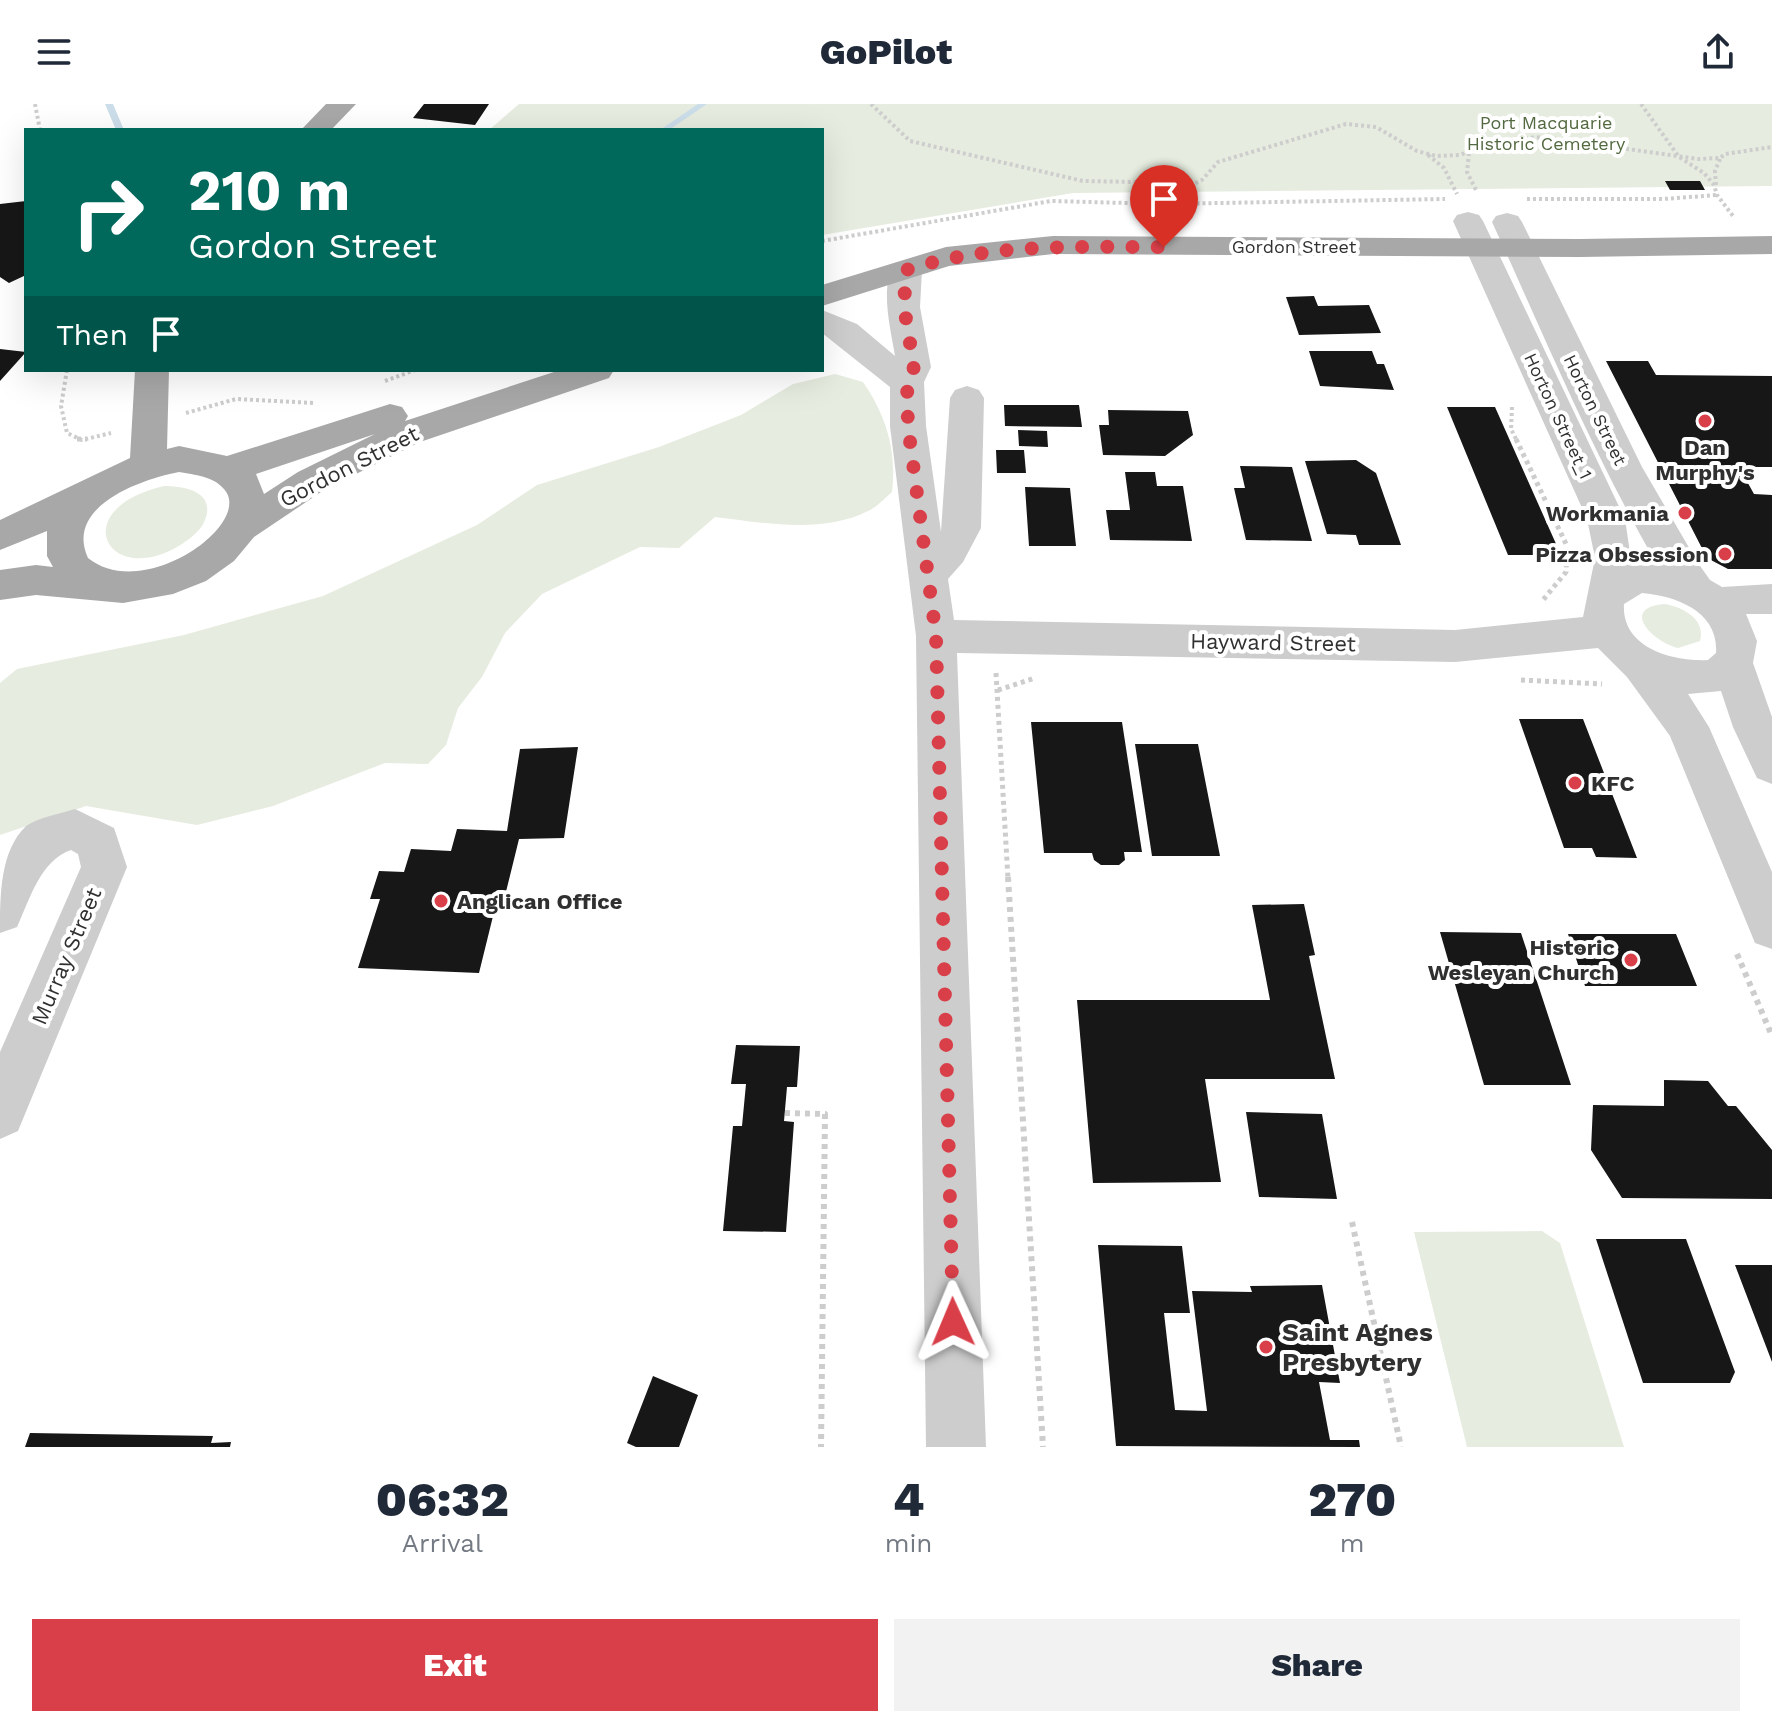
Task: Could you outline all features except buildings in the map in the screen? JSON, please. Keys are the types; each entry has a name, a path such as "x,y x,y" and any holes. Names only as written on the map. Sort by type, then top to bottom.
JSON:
{"main road":[{"path":"317,128 342,104"},
{"name":"Gordon Street","path":"824,295 946,257 1053,245 1472,213"},
{"name":"Gordon Street","path":"824,272 988,228 1040,223 1472,213 1516,222 1772,245"},
{"name":"Gordon Street","path":"1516,222 1772,223"},
{"path":"148,465 152,372"},
{"name":"Gordon Street","path":"229,469 524,372"},
{"name":"Gordon Street","path":"243,526 311,481 407,433 591,372"},
{"path":"0,536 89,496 118,477 148,465 179,459 206,461 229,469 244,484 249,504 243,526 228,546 203,566 172,581 138,588 36,580 0,585"},
{"path":"89,496 71,518 63,540 66,561 81,578 105,587"}],"street":[{"name":"Horton Street_1","path":"1472,213 1606,519 1614,558 1609,591"},
{"name":"Horton Street","path":"1516,222 1558,334 1651,522 1671,558 1706,597"},
{"path":"906,270 904,307 914,367 907,382 908,426 936,636 956,1447"},
{"path":"824,322 839,326 891,373 907,382"},
{"path":"928,575 949,552 962,528 967,398"},
{"path":"1772,599 1706,597 1663,579 1641,578 1622,582 1609,591 1602,614 1609,631 1622,648 1642,665 1688,727 1772,927"},
{"path":"1706,597 1730,621 1747,658 1754,727 1772,765"},
{"name":"Hayward Street","path":"936,636 1455,646 1609,631"},
{"path":"1642,665 1675,676 1699,678 1719,673 1747,658"},
{"name":"Murray Street","path":"0,911 23,863 43,840 75,829 98,842 104,867 0,1113"}],"path":[{"path":"35,104 40,128"},
{"path":"871,104 910,141 1083,181 1191,183"},
{"path":"1641,104 1679,157 1704,173 1739,223"},
{"path":"1164,215 1168,196 1202,180 1218,162 1346,124 1376,127 1399,142 1424,152 1449,156 1470,152 1498,140 1543,137 1679,157 1720,158"},
{"path":"1717,192 1715,171 1720,158 1725,154 1772,147"},
{"path":"1424,152 1444,168 1472,213"},
{"path":"1470,152 1467,172 1472,213"},
{"path":"1516,222 1717,192"},
{"path":"824,241 1051,201 1472,213"},
{"path":"67,372 60,404 69,435 85,439 100,435"},
{"path":"384,382 410,372"},
{"path":"199,409 236,399 322,402"},
{"path":"1512,402 1511,429 1567,546 1566,572 1540,604"},
{"path":"996,674 1043,1447"},
{"path":"785,1113 825,1114 821,1447"},
{"path":"1352,1222 1401,1447"}],"green space":[{"name":"Port Macquarie Historic Cemetery","path":"519,104 1772,104 1772,186 1073,193 824,235 824,128 491,128"},
{"path":"835,374 863,382 878,407 891,448 892,492 868,511 850,518 812,525 715,517 679,548 640,547 542,594 505,633 482,677 458,708 446,745 428,764 385,763 273,806 197,825 86,806 0,835 0,683 17,669 184,635 323,596 477,525 537,485 659,447 741,415 793,384"},
{"path":"164,486 188,489 201,496 207,508 202,525 182,544 156,556 134,558 117,552 108,541 106,527 114,511 133,497"},
{"path":"1664,604 1678,608 1696,620 1700,626 1700,641 1678,648 1668,645 1651,632 1642,618 1644,612"},
{"path":"1542,1231 1560,1243 1624,1447 1467,1447 1414,1232"}],"waterway":[{"path":"109,104 119,128"},
{"path":"667,128 703,104"}],"place":[{"name":"Dan Murphy's","path":"1705,421"},
{"name":"Workmania","path":"1685,513"},
{"name":"Pizza Obsession","path":"1725,554"},
{"name":"KFC","path":"1575,783"},
{"name":"Anglican Office","path":"441,901"},
{"name":"Historic Wesleyan Church","path":"1631,960"},
{"name":"Saint Agnes Presbytery","path":"1266,1347"}],"route":[{"path":"953,1322 936,636 908,426 907,382 914,367 904,307 906,270 946,257 1053,245 1164,247"}]}
